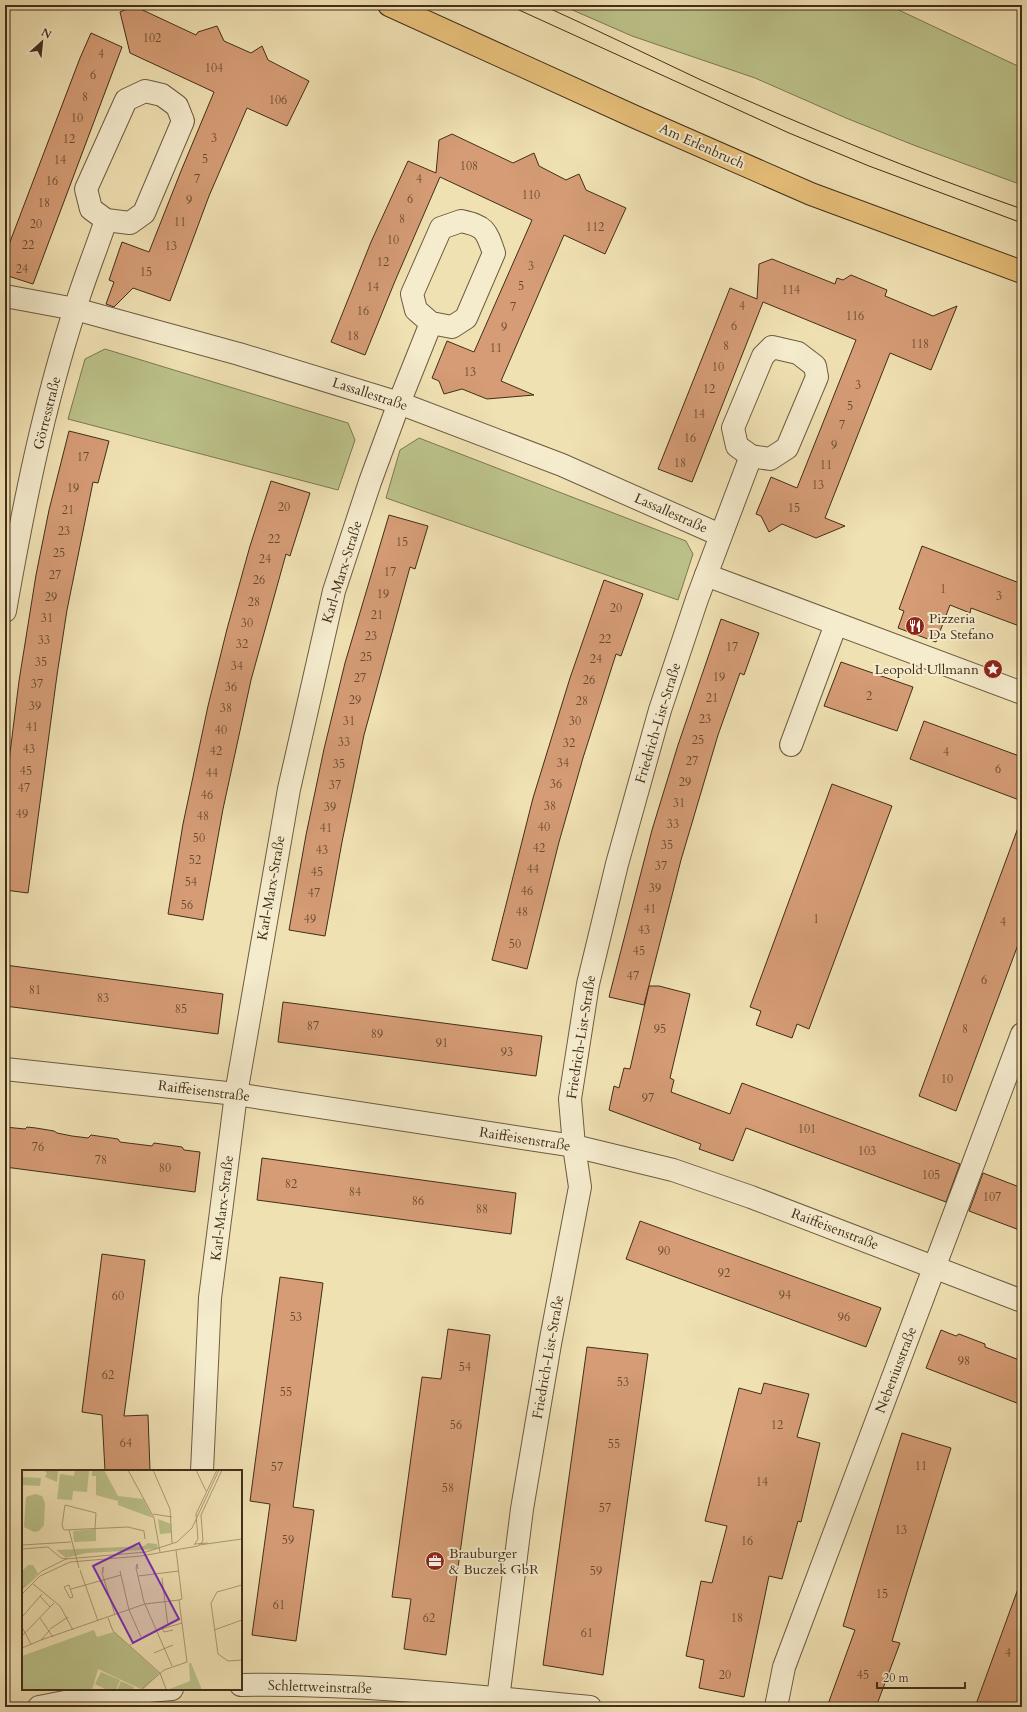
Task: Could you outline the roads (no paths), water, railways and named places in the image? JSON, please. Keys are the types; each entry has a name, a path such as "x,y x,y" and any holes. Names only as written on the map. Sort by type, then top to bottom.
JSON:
{"main road":[{"name":"Am Erlenbruch","path":"389,5 633,116 811,194 1022,272"}],"street":[{"path":"145,91 162,95 177,106 183,121 144,213 130,223 106,220 91,210 86,189 126,100 145,91"},
{"name":"Görresstraße","path":"5,611 24,506 49,399 74,309 106,220"},
{"path":"461,220 477,224 487,234 494,252 466,318 452,327 431,323 416,310 412,294 441,228 461,220"},
{"name":"Lassallestraße","path":"5,296 74,309 239,354 399,403 562,466 720,535"},
{"name":"Karl-Marx-Straße","path":"202,1470 210,1298 236,1094 289,789 334,590 399,403 431,323"},
{"path":"772,347 798,353 815,366 817,377 787,448 770,458 750,456 737,446 733,428 763,356 772,347"},
{"name":"Friedrich-List-Straße","path":"497,1702 522,1509 550,1344 580,1187 574,1146 570,1099 588,984 617,864 660,710 697,599 750,456"},
{"path":"706,575 1022,693"},
{"path":"791,745 836,624"},
{"name":"Nebeniusstraße","path":"776,1707 784,1667 1022,1034"},
{"name":"Raiffeisenstraße","path":"5,1069 236,1094 574,1146 673,1170 935,1267 1022,1301"},
{"name":"Schlettweinstraße","path":"242,1685 297,1684 497,1702 590,1707"},
{"path":"39,1707 101,1695 160,1690"}],"tram line":[{"path":"508,5 789,133 869,166 1022,223"},
{"path":"542,5 701,80 780,115 900,164 1022,209"}],"place":[{"name":"Pizzeria Da Stefano","path":"915,626"},
{"name":"Leopold Ullmann","path":"993,669"},
{"name":"Brauburger & Buczek GbR","path":"435,1561"}]}
